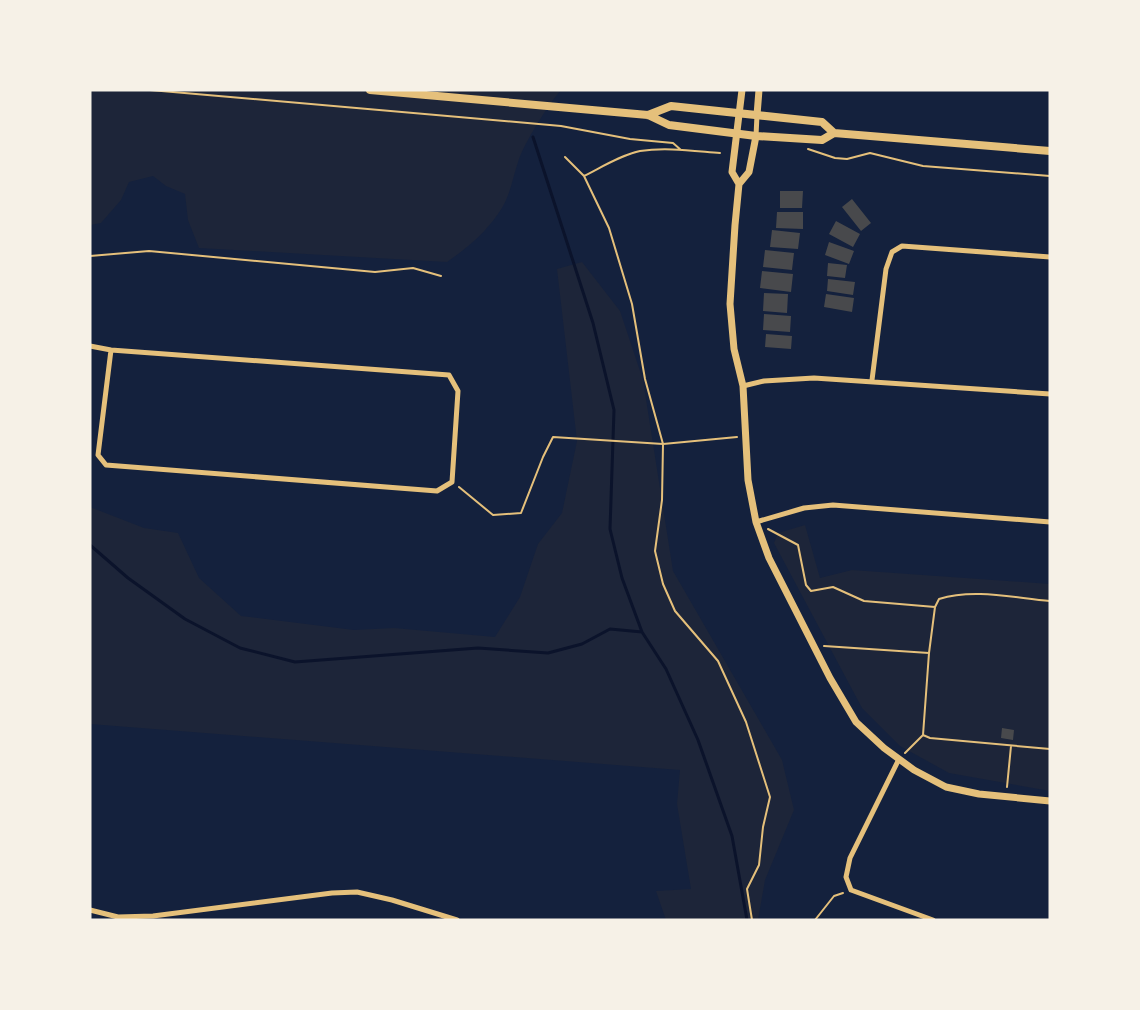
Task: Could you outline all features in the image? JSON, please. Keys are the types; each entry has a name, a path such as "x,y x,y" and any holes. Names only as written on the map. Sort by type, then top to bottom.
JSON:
{"main road":[{"path":"370,90 648,115 669,125 756,136 822,140 834,132"},
{"path":"648,115 671,106 822,122 834,132 1050,151"}],"street":[{"path":"739,184 732,172 742,90"},
{"path":"759,90 756,136 749,172 739,184 730,304 734,349 743,386 748,480 756,522 769,558 830,678 856,722 884,748 914,770 946,787 980,794 1050,801"},
{"path":"872,380 886,268 892,252 902,246 1050,257"},
{"path":"90,346 111,350 449,375 458,391 452,482 437,491 106,465 98,455 111,350"},
{"path":"743,386 787,379 872,380 1050,394"},
{"path":"756,522 804,508 833,505 1050,522"},
{"path":"899,759 850,858 846,877 851,890 933,920"},
{"path":"90,910 118,917 153,916 332,893 357,892 457,920"}],"path":[{"path":"150,90 561,126 630,139 673,143 681,150"},
{"path":"805,148 835,158 847,159 870,153 923,166 1050,176"},
{"path":"584,176 622,157 640,152 681,150 720,153"},
{"path":"565,157 584,176 609,228 632,304 645,380 663,444 662,500 655,551 663,584 675,611 718,661 747,722 770,797 763,827 759,865 747,889 752,920"},
{"path":"90,256 149,251 375,272 412,268 441,276"},
{"path":"452,482 493,515 521,513 552,438 663,444 746,438"},
{"path":"756,522 798,545 806,585 811,591 833,587 864,600 935,607"},
{"path":"899,759 923,735 929,653 935,607 939,599 954,594 968,593 1050,601"},
{"path":"813,645 929,653"},
{"path":"923,735 930,738 1050,749"},
{"path":"1007,789 1011,746"},
{"path":"815,920 834,896 851,890"}],"shaded area":[{"path":"90,90 561,90 543,114 525,145 502,208 481,234 447,262 199,248 188,220 185,194 166,186 153,176 129,182 121,200 101,223 90,225"},
{"path":"582,262 620,311 643,380 673,571 782,760 794,810 765,880 758,920 666,920 656,891 691,889 677,804 680,770 90,724 90,507 144,528 178,533 199,578 241,616 354,630 394,628 495,637 520,597 538,544 562,513 577,441 557,269"},
{"path":"805,525 820,578 852,570 1050,584 1050,791 949,773 900,746 862,708 774,543 778,533"}],"building":[{"path":"780,191 803,191 802,208 780,208"},
{"path":"852,199 871,223 861,231 842,207"},
{"path":"777,212 803,212 803,229 776,228"},
{"path":"836,221 860,234 853,247 829,234"},
{"path":"772,230 800,233 798,249 770,247"},
{"path":"829,242 854,251 849,264 825,255"},
{"path":"765,250 794,253 792,270 763,267"},
{"path":"828,263 847,265 845,278 827,276"},
{"path":"762,271 793,274 791,292 760,288"},
{"path":"828,279 855,282 853,295 827,291"},
{"path":"764,293 788,294 787,313 763,311"},
{"path":"826,294 854,298 852,312 824,307"},
{"path":"764,314 791,316 790,332 763,330"},
{"path":"766,334 792,336 791,349 765,347"},
{"path":"1002,728 1014,730 1013,740 1001,738"}],"waterway":[{"path":"533,137 593,323 614,410 610,529 622,578 642,632 666,669 698,740 732,836 747,920"},
{"path":"90,545 128,578 185,619 240,648 295,662 478,648 548,653 582,644 610,629 642,632"}]}
